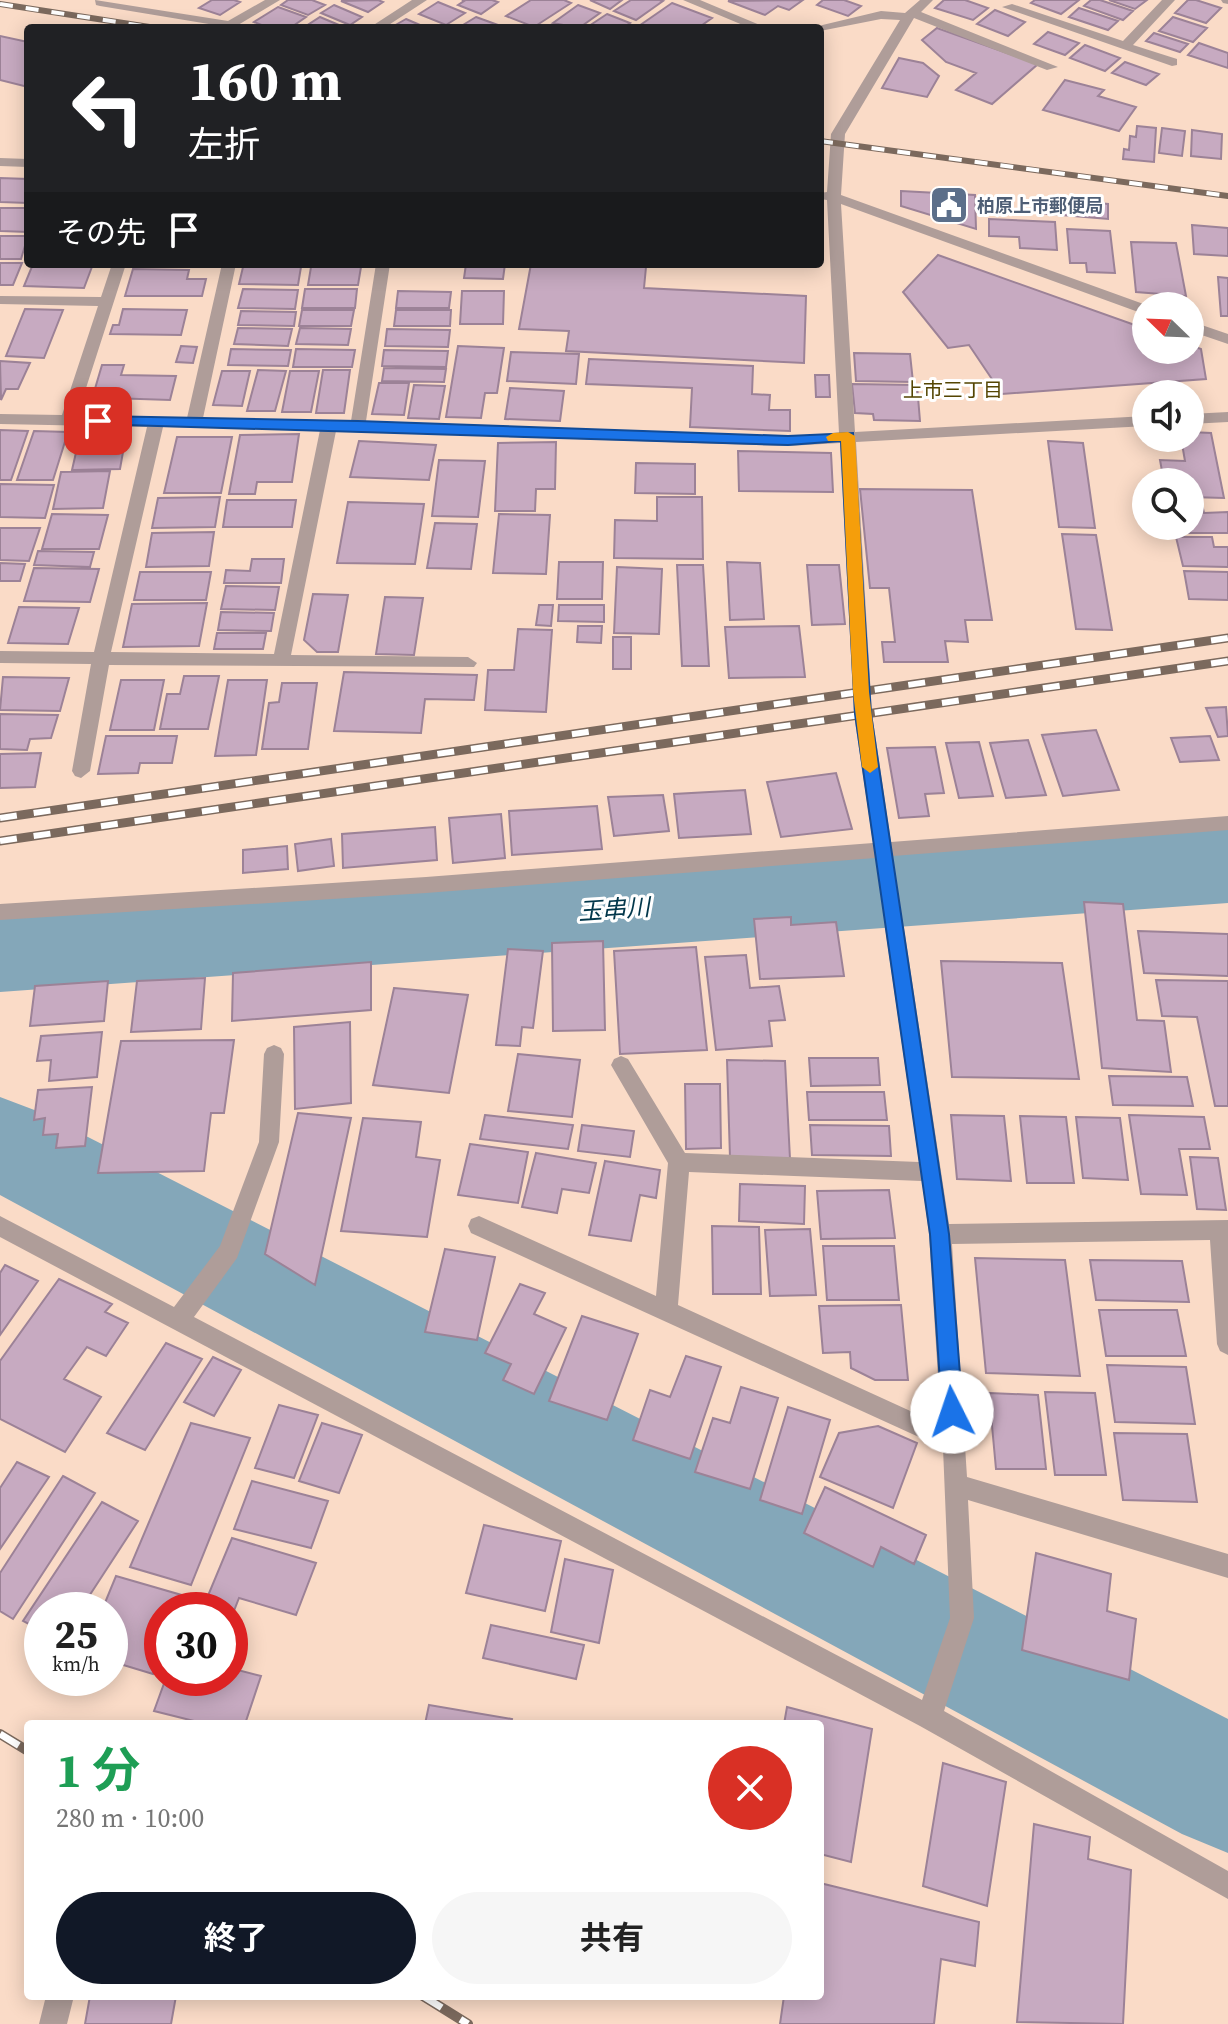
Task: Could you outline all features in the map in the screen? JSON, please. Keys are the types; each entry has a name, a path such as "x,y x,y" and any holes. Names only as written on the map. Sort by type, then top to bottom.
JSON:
{"street":[{"path":"104,0 100,2 224,24"},
{"path":"232,24 274,0"},
{"path":"689,0 751,24"},
{"path":"927,0 911,15 838,134 827,196 848,436 861,692 940,1234 957,1485 962,1618 931,1715"},
{"path":"1125,46 1169,0"},
{"path":"381,24 414,1"},
{"path":"1007,3 1172,62"},
{"path":"824,26 881,15 911,15 1052,67"},
{"path":"0,162 24,163"},
{"path":"827,196 1132,305"},
{"path":"68,420 118,268"},
{"path":"194,422 228,268"},
{"path":"358,426 382,268"},
{"path":"0,300 106,302"},
{"path":"1204,331 1228,339"},
{"path":"1204,418 1228,417"},
{"path":"0,419 329,425 788,441 1132,422"},
{"path":"81,771 101,658 156,422"},
{"path":"281,660 329,425"},
{"path":"0,657 468,663"},
{"path":"0,912 883,858 1228,823"},
{"path":"178,1320 229,1251 269,1142 274,1054"},
{"path":"621,1065 679,1162 666,1311"},
{"path":"679,1162 931,1172"},
{"path":"0,1226 931,1715 1228,1886"},
{"path":"479,1226 954,1442"},
{"path":"940,1234 1224,1230 1228,1344"},
{"path":"957,1485 1228,1566"},
{"path":"53,2024 59,2000"}],"building":[{"path":"212,0 240,2 220,15 199,8"},
{"path":"288,0 312,0 325,5 308,15 281,5"},
{"path":"462,0 498,2 481,14 458,5"},
{"path":"531,0 564,0 571,3 539,24 526,24 506,16"},
{"path":"590,0 622,0 610,9"},
{"path":"631,0 663,1 636,20 614,11"},
{"path":"803,0 789,10 778,6 765,15 728,1"},
{"path":"823,0 844,0 861,6 848,16 817,5"},
{"path":"944,0 965,0 988,8 973,20 935,8"},
{"path":"1035,0 1079,0 1061,14 1031,3"},
{"path":"1091,0 1133,11 1123,20 1084,6"},
{"path":"1109,0 1147,0 1135,9"},
{"path":"1188,0 1221,8 1206,23 1175,13"},
{"path":"341,1 383,2 368,12"},
{"path":"438,2 465,13 448,24 419,14"},
{"path":"672,3 712,18 704,24 642,24"},
{"path":"334,5 362,17 348,24 321,13"},
{"path":"578,5 600,13 585,24 553,23"},
{"path":"278,7 306,17 296,24 254,22"},
{"path":"1079,8 1118,21 1108,30 1069,17"},
{"path":"995,10 1025,22 1008,36 977,24"},
{"path":"607,14 630,23 629,24 592,24"},
{"path":"320,17 337,24 309,24"},
{"path":"476,17 495,24 465,24"},
{"path":"1173,17 1207,28 1193,42 1159,31"},
{"path":"406,19 418,24 397,24"},
{"path":"937,28 1038,64 992,104 956,90 976,73 946,62 922,40"},
{"path":"1048,32 1079,43 1065,55 1034,44"},
{"path":"1154,33 1188,44 1180,52 1146,41"},
{"path":"0,36 24,41 24,86 0,80"},
{"path":"1199,43 1228,53 1228,68 1188,55"},
{"path":"1085,45 1120,58 1105,71 1070,58"},
{"path":"899,58 923,63 939,76 927,97 882,88"},
{"path":"1125,62 1159,74 1146,85 1112,73"},
{"path":"1065,80 1104,90 1098,96 1136,107 1119,131 1043,110"},
{"path":"1137,126 1156,128 1154,162 1123,159 1124,149 1129,150 1130,136 1136,137"},
{"path":"1162,128 1185,131 1182,156 1159,153"},
{"path":"1192,130 1222,134 1221,159 1191,156"},
{"path":"0,178 24,179 24,203 0,202"},
{"path":"901,191 975,195 976,229 901,206"},
{"path":"1039,198 1108,204 1108,219 1038,213"},
{"path":"0,208 24,208 24,232 0,231"},
{"path":"989,219 1055,222 1057,250 1020,248 1019,237 989,236"},
{"path":"1192,225 1228,228 1228,256 1194,254"},
{"path":"1067,229 1110,231 1115,273 1087,272 1086,263 1070,263"},
{"path":"0,236 24,236 21,259 0,259"},
{"path":"1131,242 1176,243 1185,292 1136,292"},
{"path":"938,255 1132,324 1132,364 1204,364 1206,379 1132,380 1132,384 1002,394 969,345 948,348 903,292"},
{"path":"0,263 22,263 13,285 0,285"},
{"path":"31,268 92,268 84,288 24,286"},
{"path":"243,268 301,268 298,285 239,284"},
{"path":"311,268 361,268 358,285 308,285"},
{"path":"465,268 504,268 503,279 464,278"},
{"path":"530,268 646,268 644,288 806,296 804,363 566,351 569,331 519,329"},
{"path":"133,269 189,270 187,279 206,279 202,296 125,296"},
{"path":"1218,277 1228,278 1228,316 1221,316"},
{"path":"243,289 298,290 295,309 238,308"},
{"path":"305,289 357,289 355,308 302,308"},
{"path":"398,291 451,292 449,308 396,308"},
{"path":"462,291 504,291 503,324 460,324"},
{"path":"25,309 63,310 44,358 6,356"},
{"path":"123,309 187,310 181,335 110,334 113,325 119,325"},
{"path":"302,310 354,310 351,326 299,326"},
{"path":"396,310 451,310 450,326 394,326"},
{"path":"241,311 296,312 294,326 238,325"},
{"path":"238,328 292,329 288,346 234,344"},
{"path":"300,328 351,329 348,345 296,344"},
{"path":"387,329 450,330 448,347 385,346"},
{"path":"181,346 197,347 193,363 176,362"},
{"path":"458,346 504,348 497,393 485,393 481,418 446,417"},
{"path":"231,349 291,350 288,366 228,365"},
{"path":"296,349 355,350 352,367 293,367"},
{"path":"384,350 448,351 446,367 382,366"},
{"path":"511,352 579,354 576,384 507,381"},
{"path":"854,353 910,354 913,382 856,381"},
{"path":"589,359 753,366 752,394 770,395 769,410 790,410 790,431 690,427 692,388 586,384"},
{"path":"0,361 30,363 18,389 6,389 1,400"},
{"path":"102,365 124,365 121,375 176,376 170,400 110,398 106,410 89,409"},
{"path":"384,368 446,369 444,382 382,381"},
{"path":"258,370 286,371 275,411 247,411"},
{"path":"323,370 350,370 344,413 316,413"},
{"path":"222,371 250,371 242,406 213,405"},
{"path":"290,371 319,371 311,412 282,412"},
{"path":"815,375 829,375 830,397 816,397"},
{"path":"379,383 409,383 404,415 372,414"},
{"path":"852,384 917,385 920,421 874,420 873,414 855,413"},
{"path":"414,385 445,386 439,419 408,418"},
{"path":"510,388 564,391 560,421 505,419"},
{"path":"0,430 28,431 11,480 0,480"},
{"path":"34,431 68,432 53,480 17,480"},
{"path":"1204,433 1211,433 1224,498 1204,497 1204,468 1161,468 1160,460 1185,461 1183,452 1204,452"},
{"path":"299,434 292,482 257,482 255,494 229,494 240,435"},
{"path":"80,435 126,435 120,469 72,470"},
{"path":"177,437 232,437 221,493 164,493"},
{"path":"359,441 436,445 429,480 350,477"},
{"path":"1048,441 1083,443 1095,528 1059,527"},
{"path":"556,442 555,489 536,489 535,511 495,511 498,443"},
{"path":"738,451 831,453 833,492 739,491"},
{"path":"439,460 485,461 478,517 432,516"},
{"path":"636,463 695,464 695,494 635,493"},
{"path":"110,471 103,508 53,509 61,472"},
{"path":"0,484 54,485 45,518 0,517"},
{"path":"860,489 972,490 992,620 965,620 968,642 945,641 948,662 884,662 882,642 895,642 889,588 870,588"},
{"path":"220,497 215,527 152,528 158,498"},
{"path":"657,497 702,497 703,559 614,558 615,520 657,521"},
{"path":"227,500 296,500 292,527 223,527"},
{"path":"348,502 424,504 415,564 337,563"},
{"path":"1228,512 1228,533 1204,533 1204,513"},
{"path":"52,514 108,515 99,549 42,549"},
{"path":"499,514 550,515 546,574 493,573"},
{"path":"435,523 477,524 471,569 427,568"},
{"path":"0,528 40,528 29,561 0,560"},
{"path":"214,532 209,566 146,567 152,533"},
{"path":"1062,534 1096,535 1112,630 1076,629"},
{"path":"1212,537 1214,547 1228,547 1228,567 1183,566 1177,540"},
{"path":"38,551 94,552 90,567 34,565"},
{"path":"252,559 284,559 281,583 224,583 226,570 250,571"},
{"path":"559,562 603,562 602,599 557,599"},
{"path":"727,562 760,563 764,619 730,620"},
{"path":"0,563 25,564 20,581 0,581"},
{"path":"677,565 703,565 709,666 682,666"},
{"path":"807,565 839,565 845,624 812,625"},
{"path":"617,567 662,569 659,634 614,633"},
{"path":"34,568 99,569 90,602 24,601"},
{"path":"1184,571 1228,572 1228,600 1189,599"},
{"path":"140,572 211,572 206,600 134,600"},
{"path":"226,586 279,587 275,610 221,609"},
{"path":"313,594 348,595 338,652 317,652 304,640"},
{"path":"385,597 423,598 414,655 376,654"},
{"path":"207,603 199,646 123,647 132,604"},
{"path":"539,605 553,605 551,626 536,625"},
{"path":"559,605 604,605 604,622 558,621"},
{"path":"19,607 79,608 68,644 8,643"},
{"path":"221,612 274,613 271,631 218,630"},
{"path":"578,626 602,626 601,643 577,642"},
{"path":"799,626 805,677 729,678 725,627"},
{"path":"518,629 552,630 546,712 485,710 488,670 514,670"},
{"path":"217,633 266,633 263,649 214,649"},
{"path":"613,637 631,637 631,669 613,669"},
{"path":"344,672 477,675 474,700 425,699 421,733 334,731"},
{"path":"184,676 219,676 208,729 160,729 167,694 180,694"},
{"path":"3,677 69,678 60,711 0,710"},
{"path":"121,680 164,680 154,730 110,730"},
{"path":"228,680 267,680 256,755 215,756"},
{"path":"282,683 317,683 308,749 262,749 269,703 279,702"},
{"path":"1226,707 1228,736 1218,737 1206,708"},
{"path":"0,714 58,715 51,738 30,739 27,750 0,749"},
{"path":"1096,730 1119,790 1063,796 1042,735"},
{"path":"106,736 177,736 172,763 140,763 138,773 98,774"},
{"path":"1210,736 1219,760 1180,762 1171,738"},
{"path":"1028,740 1046,795 1006,798 990,743"},
{"path":"979,742 993,796 959,798 946,743"},
{"path":"935,747 944,793 925,794 929,816 899,818 887,748"},
{"path":"41,753 35,787 0,788 0,754"},
{"path":"836,773 852,829 781,837 767,782"},
{"path":"745,790 751,834 679,838 674,794"},
{"path":"663,795 669,831 614,836 608,797"},
{"path":"597,806 602,849 512,855 509,811"},
{"path":"501,814 505,858 453,863 449,818"},
{"path":"435,827 437,860 343,868 342,834"},
{"path":"331,839 334,866 298,871 295,844"},
{"path":"287,846 288,869 243,873 243,850"},
{"path":"1084,902 1123,904 1137,1020 1164,1021 1171,1072 1102,1068"},
{"path":"791,917 791,925 836,922 844,976 760,979 754,919"},
{"path":"1138,931 1228,934 1228,976 1144,973"},
{"path":"603,941 605,1030 553,1031 552,943"},
{"path":"696,947 707,1050 620,1054 614,951"},
{"path":"508,949 543,951 533,1028 522,1027 520,1046 496,1045"},
{"path":"746,955 750,988 779,986 785,1020 769,1021 772,1046 716,1050 705,957"},
{"path":"941,961 1062,963 1079,1079 952,1077"},
{"path":"371,962 371,1010 232,1021 233,973"},
{"path":"205,978 201,1029 131,1032 137,981"},
{"path":"1156,980 1228,981 1228,1106 1215,1106 1197,1017 1162,1016"},
{"path":"108,981 104,1021 30,1026 35,986"},
{"path":"394,988 468,995 449,1093 373,1085"},
{"path":"350,1022 351,1103 295,1109 294,1027"},
{"path":"102,1032 97,1077 49,1081 51,1060 37,1061 41,1036"},
{"path":"234,1040 224,1113 211,1113 204,1171 98,1173 121,1041"},
{"path":"518,1054 580,1060 572,1117 508,1111"},
{"path":"809,1058 878,1058 880,1085 811,1086"},
{"path":"727,1060 785,1061 790,1159 730,1158"},
{"path":"1109,1076 1187,1077 1193,1106 1113,1105"},
{"path":"685,1084 720,1084 721,1148 686,1149"},
{"path":"92,1087 85,1146 56,1148 58,1134 43,1135 45,1118 34,1120 38,1090"},
{"path":"807,1092 884,1092 887,1120 809,1120"},
{"path":"298,1113 351,1118 315,1285 265,1254"},
{"path":"485,1115 573,1125 568,1149 480,1139"},
{"path":"951,1115 1004,1116 1011,1181 957,1179"},
{"path":"1129,1115 1204,1117 1210,1149 1179,1149 1187,1195 1141,1194"},
{"path":"1020,1116 1066,1117 1074,1183 1027,1183"},
{"path":"1076,1117 1120,1118 1128,1180 1083,1178"},
{"path":"363,1118 421,1122 416,1157 440,1160 427,1237 341,1231"},
{"path":"582,1125 634,1131 630,1157 578,1151"},
{"path":"810,1125 889,1126 891,1156 812,1155"},
{"path":"470,1144 528,1152 518,1203 458,1195"},
{"path":"536,1153 596,1163 589,1193 562,1189 557,1213 522,1207"},
{"path":"1190,1157 1218,1158 1226,1210 1197,1209"},
{"path":"605,1161 660,1170 656,1198 640,1195 631,1241 589,1235"},
{"path":"740,1184 805,1186 804,1224 739,1221"},
{"path":"889,1190 895,1238 821,1239 817,1191"},
{"path":"712,1226 759,1227 761,1294 713,1294"},
{"path":"810,1229 816,1295 770,1296 765,1230"},
{"path":"823,1246 894,1246 899,1300 827,1300"},
{"path":"445,1249 495,1257 477,1340 425,1332"},
{"path":"975,1258 1065,1260 1080,1376 986,1373"},
{"path":"1090,1260 1182,1261 1189,1302 1096,1300"},
{"path":"5,1265 38,1281 0,1335 0,1273"},
{"path":"59,1279 112,1304 105,1312 128,1323 106,1356 87,1347 64,1379 101,1397 65,1452 0,1419 0,1361"},
{"path":"520,1284 545,1293 534,1314 566,1328 534,1394 503,1380 511,1364 485,1353"},
{"path":"901,1305 908,1380 875,1380 851,1368 850,1352 823,1353 819,1306"},
{"path":"1099,1310 1177,1310 1186,1356 1106,1356"},
{"path":"582,1316 638,1334 607,1420 549,1401"},
{"path":"166,1343 202,1359 145,1450 107,1433"},
{"path":"686,1356 721,1367 690,1459 633,1440 650,1390 670,1397"},
{"path":"213,1357 241,1370 214,1416 184,1402"},
{"path":"1107,1365 1186,1367 1195,1424 1115,1422"},
{"path":"741,1387 778,1398 750,1489 695,1472 713,1418 730,1423"},
{"path":"1045,1392 1095,1393 1106,1475 1055,1475"},
{"path":"989,1393 1038,1395 1046,1469 996,1469"},
{"path":"279,1405 318,1415 294,1478 255,1468"},
{"path":"788,1407 830,1420 802,1514 760,1500"},
{"path":"191,1423 250,1438 191,1585 130,1567"},
{"path":"322,1423 362,1435 339,1493 299,1481"},
{"path":"878,1426 917,1443 893,1508 820,1477 839,1433"},
{"path":"1114,1433 1187,1434 1197,1502 1123,1500"},
{"path":"17,1462 49,1477 0,1549 0,1488"},
{"path":"63,1476 95,1493 31,1592 24,1592 24,1602 13,1619 0,1611 0,1573"},
{"path":"252,1481 328,1501 311,1548 234,1529"},
{"path":"825,1487 926,1535 914,1564 881,1547 873,1567 804,1533"},
{"path":"102,1502 138,1521 92,1592 42,1592"},
{"path":"484,1525 561,1541 545,1611 466,1593"},
{"path":"232,1538 316,1563 296,1615 248,1601 248,1592 210,1592"},
{"path":"1036,1553 1111,1574 1107,1611 1136,1619 1129,1680 1022,1650"},
{"path":"565,1559 613,1570 599,1643 551,1632"},
{"path":"116,1576 171,1592 144,1592 144,1671 128,1666 128,1592 109,1592"},
{"path":"491,1625 584,1645 576,1679 483,1658"},
{"path":"248,1673 261,1676 246,1720 190,1720 154,1711 159,1696 248,1696"},
{"path":"429,1705 512,1719 512,1720 426,1720"},
{"path":"787,1707 872,1729 851,1862 824,1855 824,1720 785,1720"},
{"path":"943,1763 1006,1782 987,1906 923,1886"},
{"path":"1034,1824 1090,1837 1088,1859 1131,1870 1123,2024 1017,2022"},
{"path":"824,1884 979,1922 975,1966 941,1959 934,2024 780,2024 783,2000 824,2000"},
{"path":"89,2000 175,2000 171,2024 85,2024"}],"waterway":[{"name":"玉串川","path":"0,952 1228,866"},
{"path":"0,1143 1228,1788"}],"railway":[{"path":"0,4 130,24"},
{"path":"824,142 1228,196"},
{"path":"0,818 1228,638"},
{"path":"0,841 1228,661"},
{"path":"0,1734 24,1749"},
{"path":"429,2000 468,2024"}],"slow traffic":[{"path":"833,437 848,436 861,692 870,767"}],"place":[{"name":"柏原上市郵便局","path":"949,205"}],"district":[{"name":"上市三丁目","path":"953,390"}],"route":[{"path":"98,421 358,426 788,441 848,436 863,714 940,1234 952,1412"}]}
